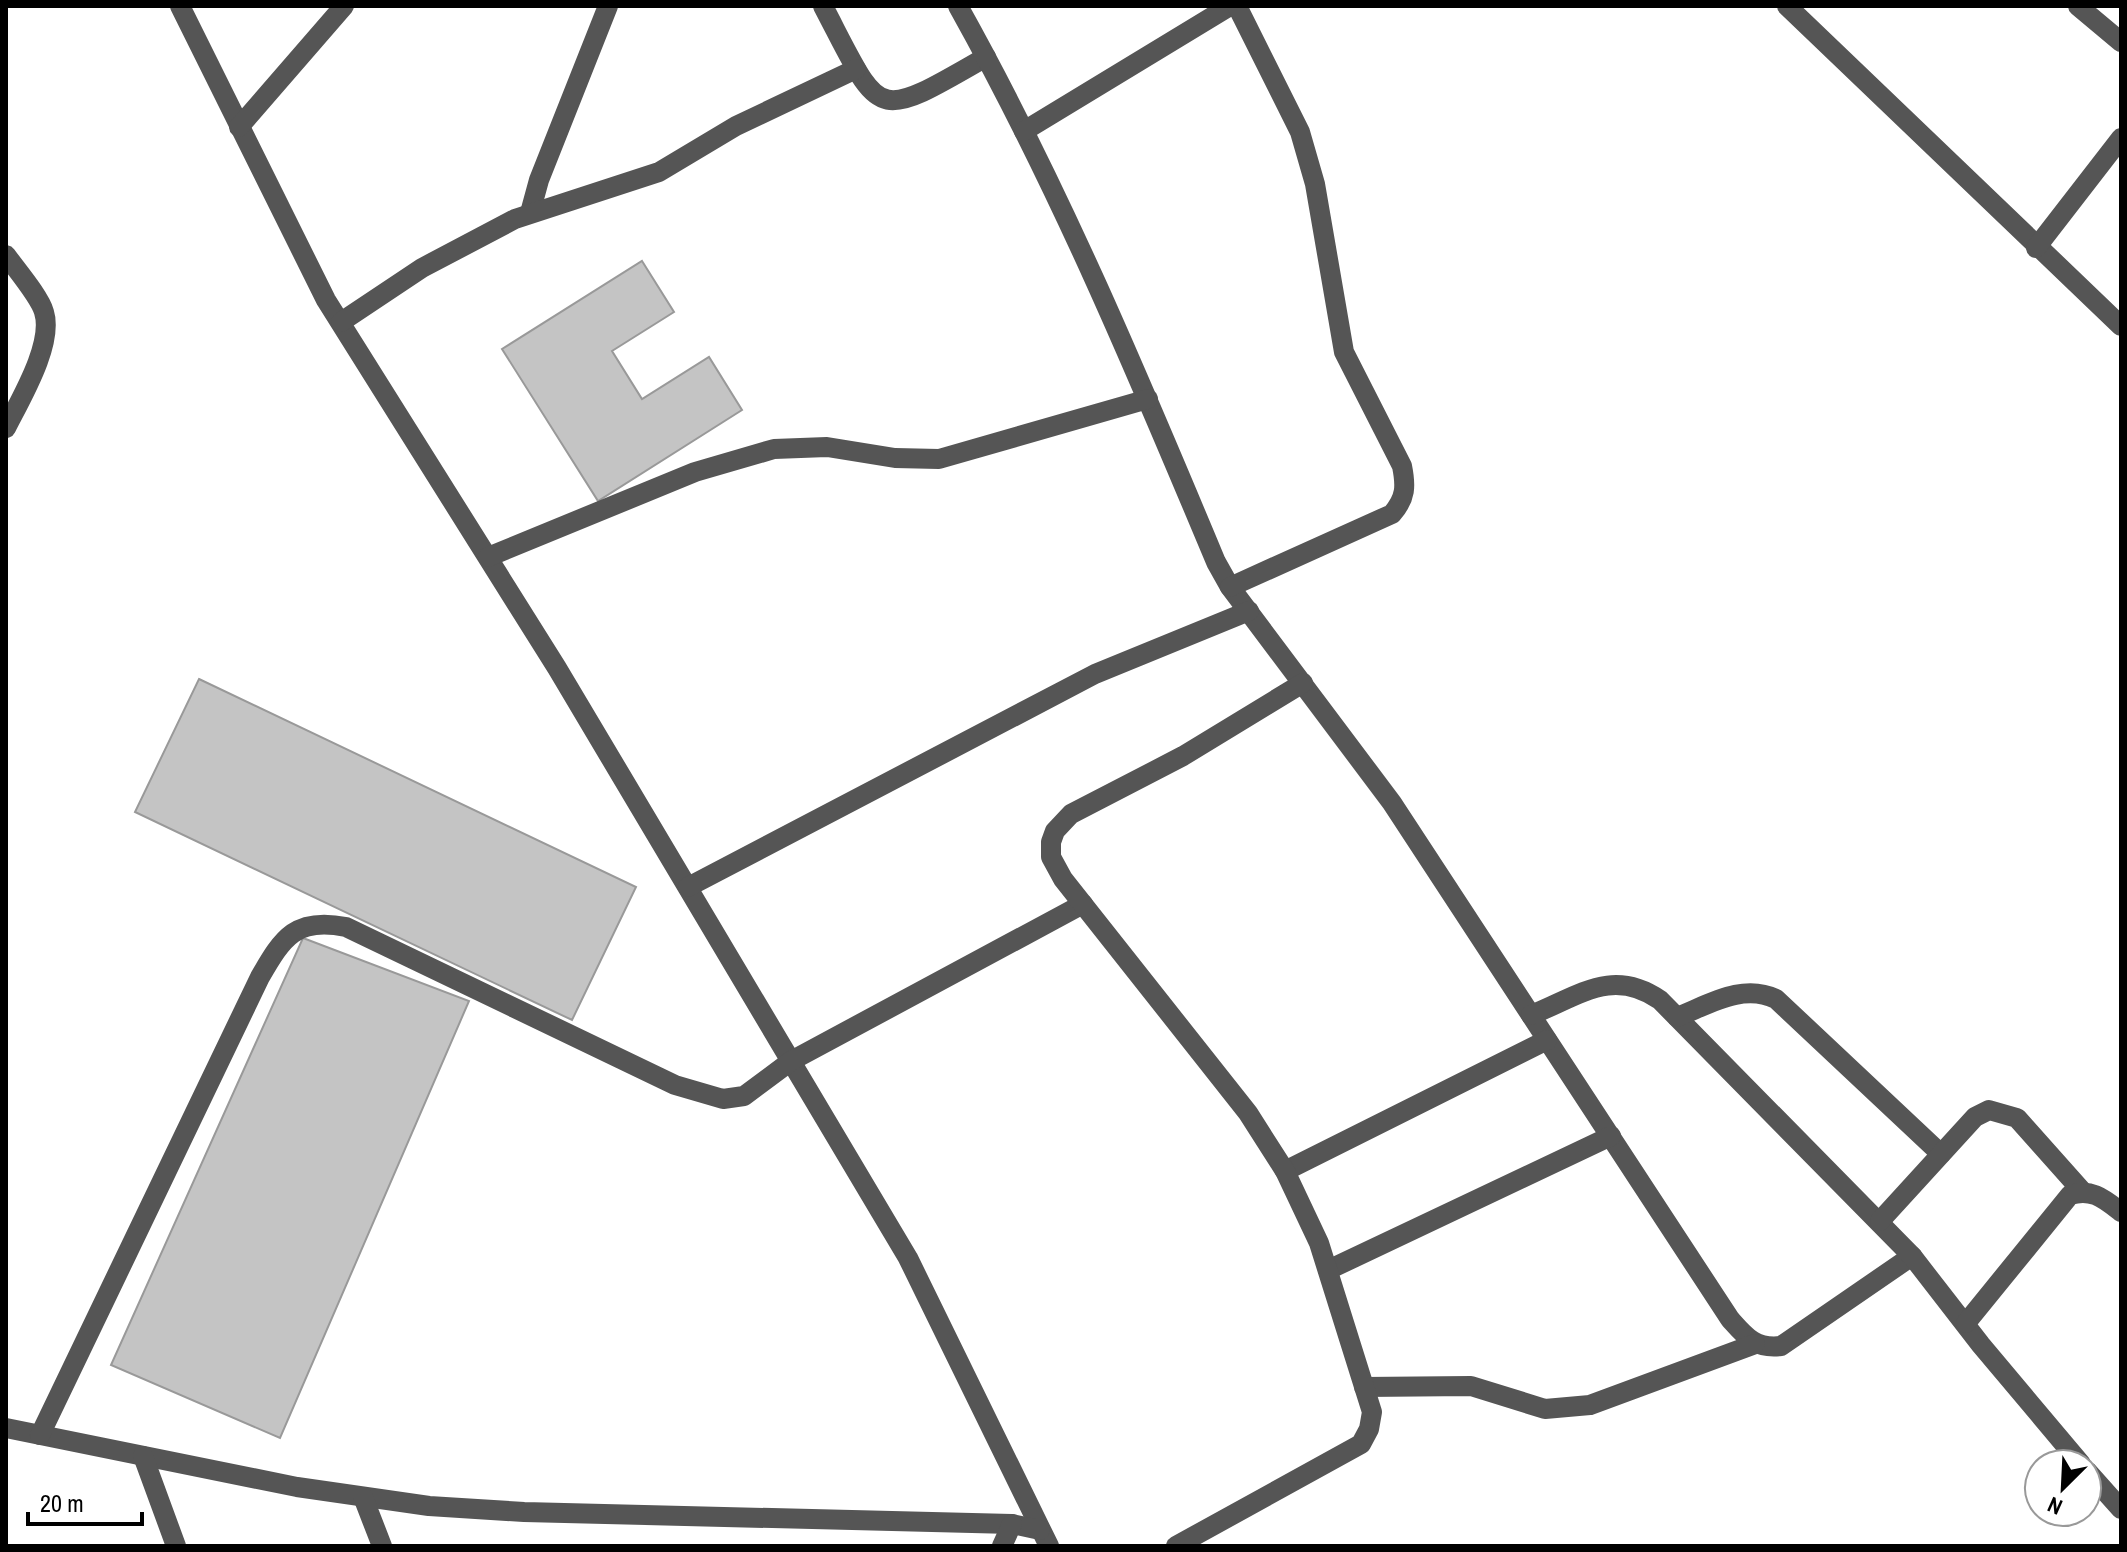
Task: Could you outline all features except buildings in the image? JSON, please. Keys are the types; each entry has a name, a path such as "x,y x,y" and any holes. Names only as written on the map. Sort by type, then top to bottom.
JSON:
{"street":[{"path":"180,6 341,322 688,887 908,1258 1044,1538"},
{"path":"239,127 344,6"},
{"path":"530,213 539,180 608,6"},
{"path":"823,6 874,96 901,103 986,57"},
{"path":"958,6 1024,131 1087,261 1216,562 1230,587 1392,803 1730,1319 1755,1344 1765,1348 1781,1346 1912,1256"},
{"path":"1024,131 1230,6"},
{"path":"1230,587 1392,514 1401,504 1406,486 1402,466 1344,352 1315,184 1300,132 1237,6"},
{"path":"1787,6 2036,248 2121,326"},
{"path":"2078,6 2121,42"},
{"path":"341,322 422,268 530,213 659,172 736,126 856,69"},
{"path":"2036,248 2121,138"},
{"path":"6,255 44,312 43,343 32,377 6,428"},
{"path":"488,557 695,472 774,449 827,447 895,458 939,459 1148,399"},
{"path":"688,887 1095,674 1249,611"},
{"path":"1176,1546 1361,1444 1369,1429 1372,1412 1328,1270 1302,1203 1285,1171 1248,1113 1083,904 1051,857 1055,831 1071,814 1183,756 1303,683"},
{"path":"40,1435 260,977 281,941 306,925 327,923 346,927 675,1085 723,1099 744,1096 791,1061 1083,904"},
{"path":"1531,1015 1611,983 1640,986 1677,1017 1880,1221 2068,1448"},
{"path":"1677,1017 1743,992 1760,991 1776,999 1941,1154"},
{"path":"1285,1171 1547,1040"},
{"path":"1880,1221 1975,1117 1989,1110 2003,1111 2017,1118 2082,1191 2100,1196 2121,1212"},
{"path":"1328,1270 1611,1136"},
{"path":"1966,1323 2060,1203 2082,1191"},
{"path":"1364,1387 1471,1386 1520,1404 1569,1409 1590,1405 1755,1344"},
{"path":"6,1428 363,1497 429,1506 524,1512 1012,1524 1044,1538"},
{"path":"143,1456 176,1546"},
{"path":"363,1497 382,1546"},
{"path":"1002,1546 1012,1524"}]}
